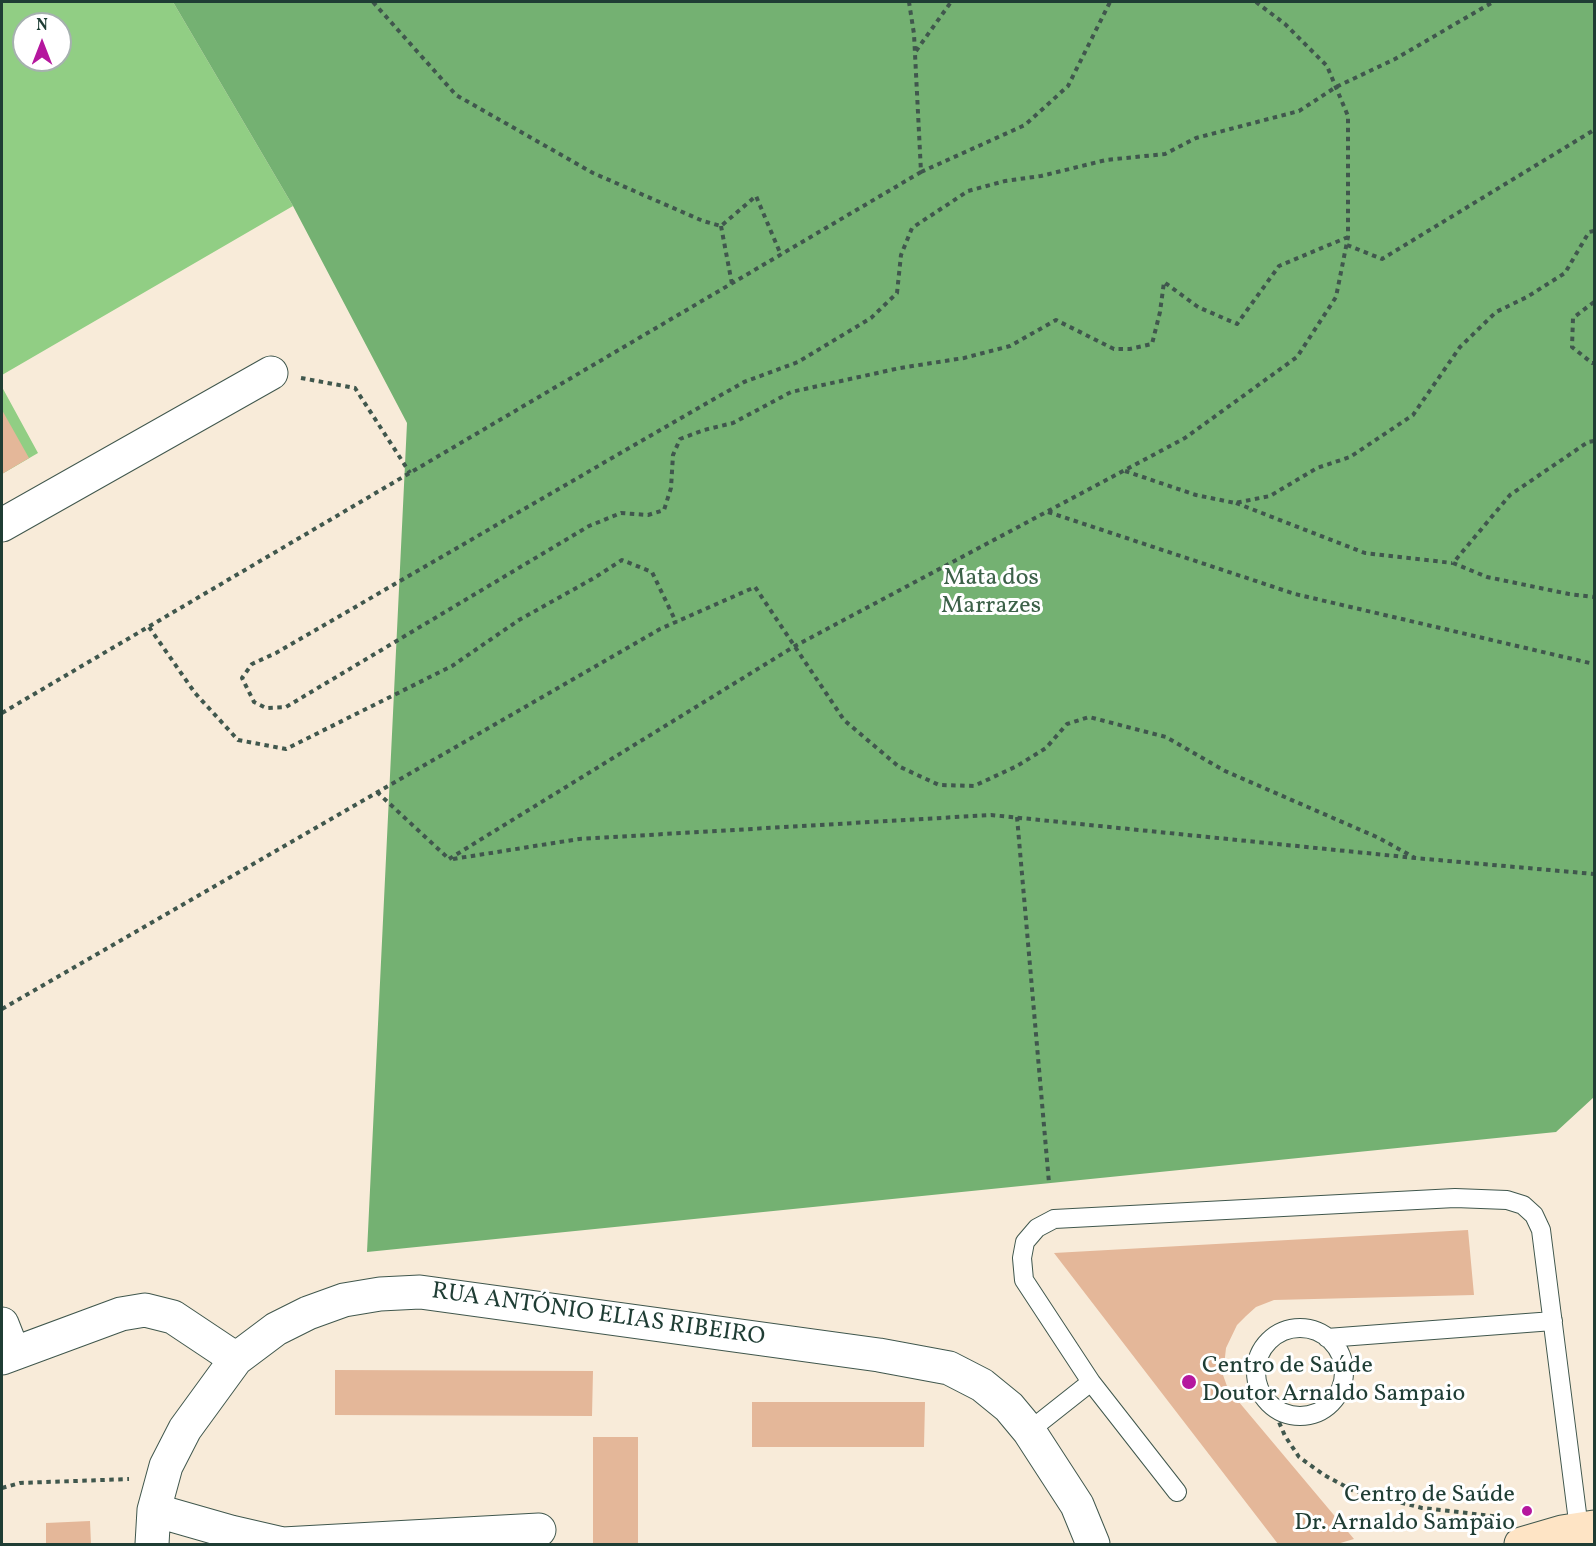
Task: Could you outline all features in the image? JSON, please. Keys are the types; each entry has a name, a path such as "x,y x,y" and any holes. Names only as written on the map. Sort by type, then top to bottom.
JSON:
{"main road":[{"path":"1521,1545 1584,1533"}],"street":[{"path":"2,525 271,373"},
{"name":"RUA ANTÓNIO ELIAS RIBEIRO","path":"152,1545 154,1510 166,1466 185,1429 236,1359 276,1329 308,1313 344,1300 380,1294 420,1292 879,1355 949,1368 981,1385 1009,1407 1029,1431 1077,1505 1093,1545"},
{"path":"5,1345 121,1314 145,1310 173,1317 236,1359"},
{"path":"154,1510 283,1544 539,1530"}],"lane":[{"path":"1176,1492 1091,1382 1024,1280 1022,1258 1026,1242 1037,1228 1054,1219 1455,1198 1507,1200 1523,1205 1534,1215 1541,1230 1584,1533"},
{"path":"1327,1338 1553,1321"},
{"path":"1294,1328 1309,1329 1334,1343 1341,1356 1344,1370 1342,1384 1336,1397 1326,1407 1299,1416 1285,1413 1272,1406 1262,1395 1256,1366 1260,1353 1269,1341 1281,1332 1294,1328"},
{"path":"1029,1431 1091,1382"}],"path":[{"path":"374,2 456,95 593,173 703,221 721,226"},
{"path":"909,2 914,34 921,172"},
{"path":"915,52 951,2"},
{"path":"2,713 921,172 1026,125 1068,86 1110,2"},
{"path":"449,859 795,646 1185,438 1297,357 1336,297 1348,237 1348,116 1327,66 1285,24 1256,2"},
{"path":"1348,237 1280,266 1237,324 1198,307 1164,282 1152,344 1114,348 1056,320 1010,346 964,358 900,368 791,392 733,423 680,439 673,455 671,488 664,510 648,515 621,513 589,526 286,707 266,708 254,702 242,678 252,664 276,653 693,411 744,382 798,362 871,318 897,293 901,255 912,228 968,191 1106,160 1165,154 1196,138 1299,111 1336,87 1395,59 1492,2"},
{"path":"1347,245 1382,259 1594,130"},
{"path":"721,226 756,196 781,255"},
{"path":"721,226 732,284"},
{"path":"1235,502 1270,496 1317,468 1350,457 1413,415 1460,347 1496,312 1527,297 1565,273 1589,232 1594,231"},
{"path":"1594,302 1573,318 1572,347 1594,363"},
{"path":"271,373 355,388 410,473"},
{"path":"1452,563 1510,495 1588,442 1594,441"},
{"path":"1124,471 1196,495 1235,502 1365,553 1452,563 1487,577 1594,597"},
{"path":"1047,512 1294,594 1594,664"},
{"path":"149,627 195,693 238,740 286,749 452,666 519,620 622,560 652,572 676,622"},
{"path":"2,1009 660,629 755,587 844,720 898,766 939,785 974,786 1017,766 1046,748 1067,724 1089,717 1166,737 1225,771 1379,838 1415,858"},
{"path":"377,792 449,859"},
{"path":"449,859 579,838 991,815 1594,874"},
{"path":"1017,818 1049,1183"},
{"path":"1272,1406 1285,1436 1299,1457 1324,1475 1352,1490 1422,1508 1503,1517"},
{"path":"2,1485 162,1478"}],"green space":[{"path":"2,2 173,2 293,206 2,375"},
{"name":"Mata dos Marrazes","path":"173,2 1594,2 1594,1097 1556,1132 367,1252 407,423 293,206"},
{"path":"2,387 38,453 2,474"}],"building":[{"path":"2,410 29,458 2,474"},
{"name":"Centro de Saúde Doutor Arnaldo Sampaio","path":"1468,1230 1474,1295 1274,1300 1256,1307 1237,1325 1226,1348 1223,1375 1228,1389 1354,1539 1337,1544 1278,1544 1054,1253"},
{"path":"335,1370 593,1371 592,1416 335,1415"},
{"path":"752,1402 925,1402 924,1447 752,1447"},
{"path":"593,1437 638,1437 638,1544 593,1544"},
{"path":"90,1521 91,1544 46,1544 46,1523"}],"place":[{"name":"Centro de Saúde Doutor Arnaldo Sampaio","path":"1189,1382"},
{"name":"Centro de Saúde Dr. Arnaldo Sampaio","path":"1527,1511"}]}
